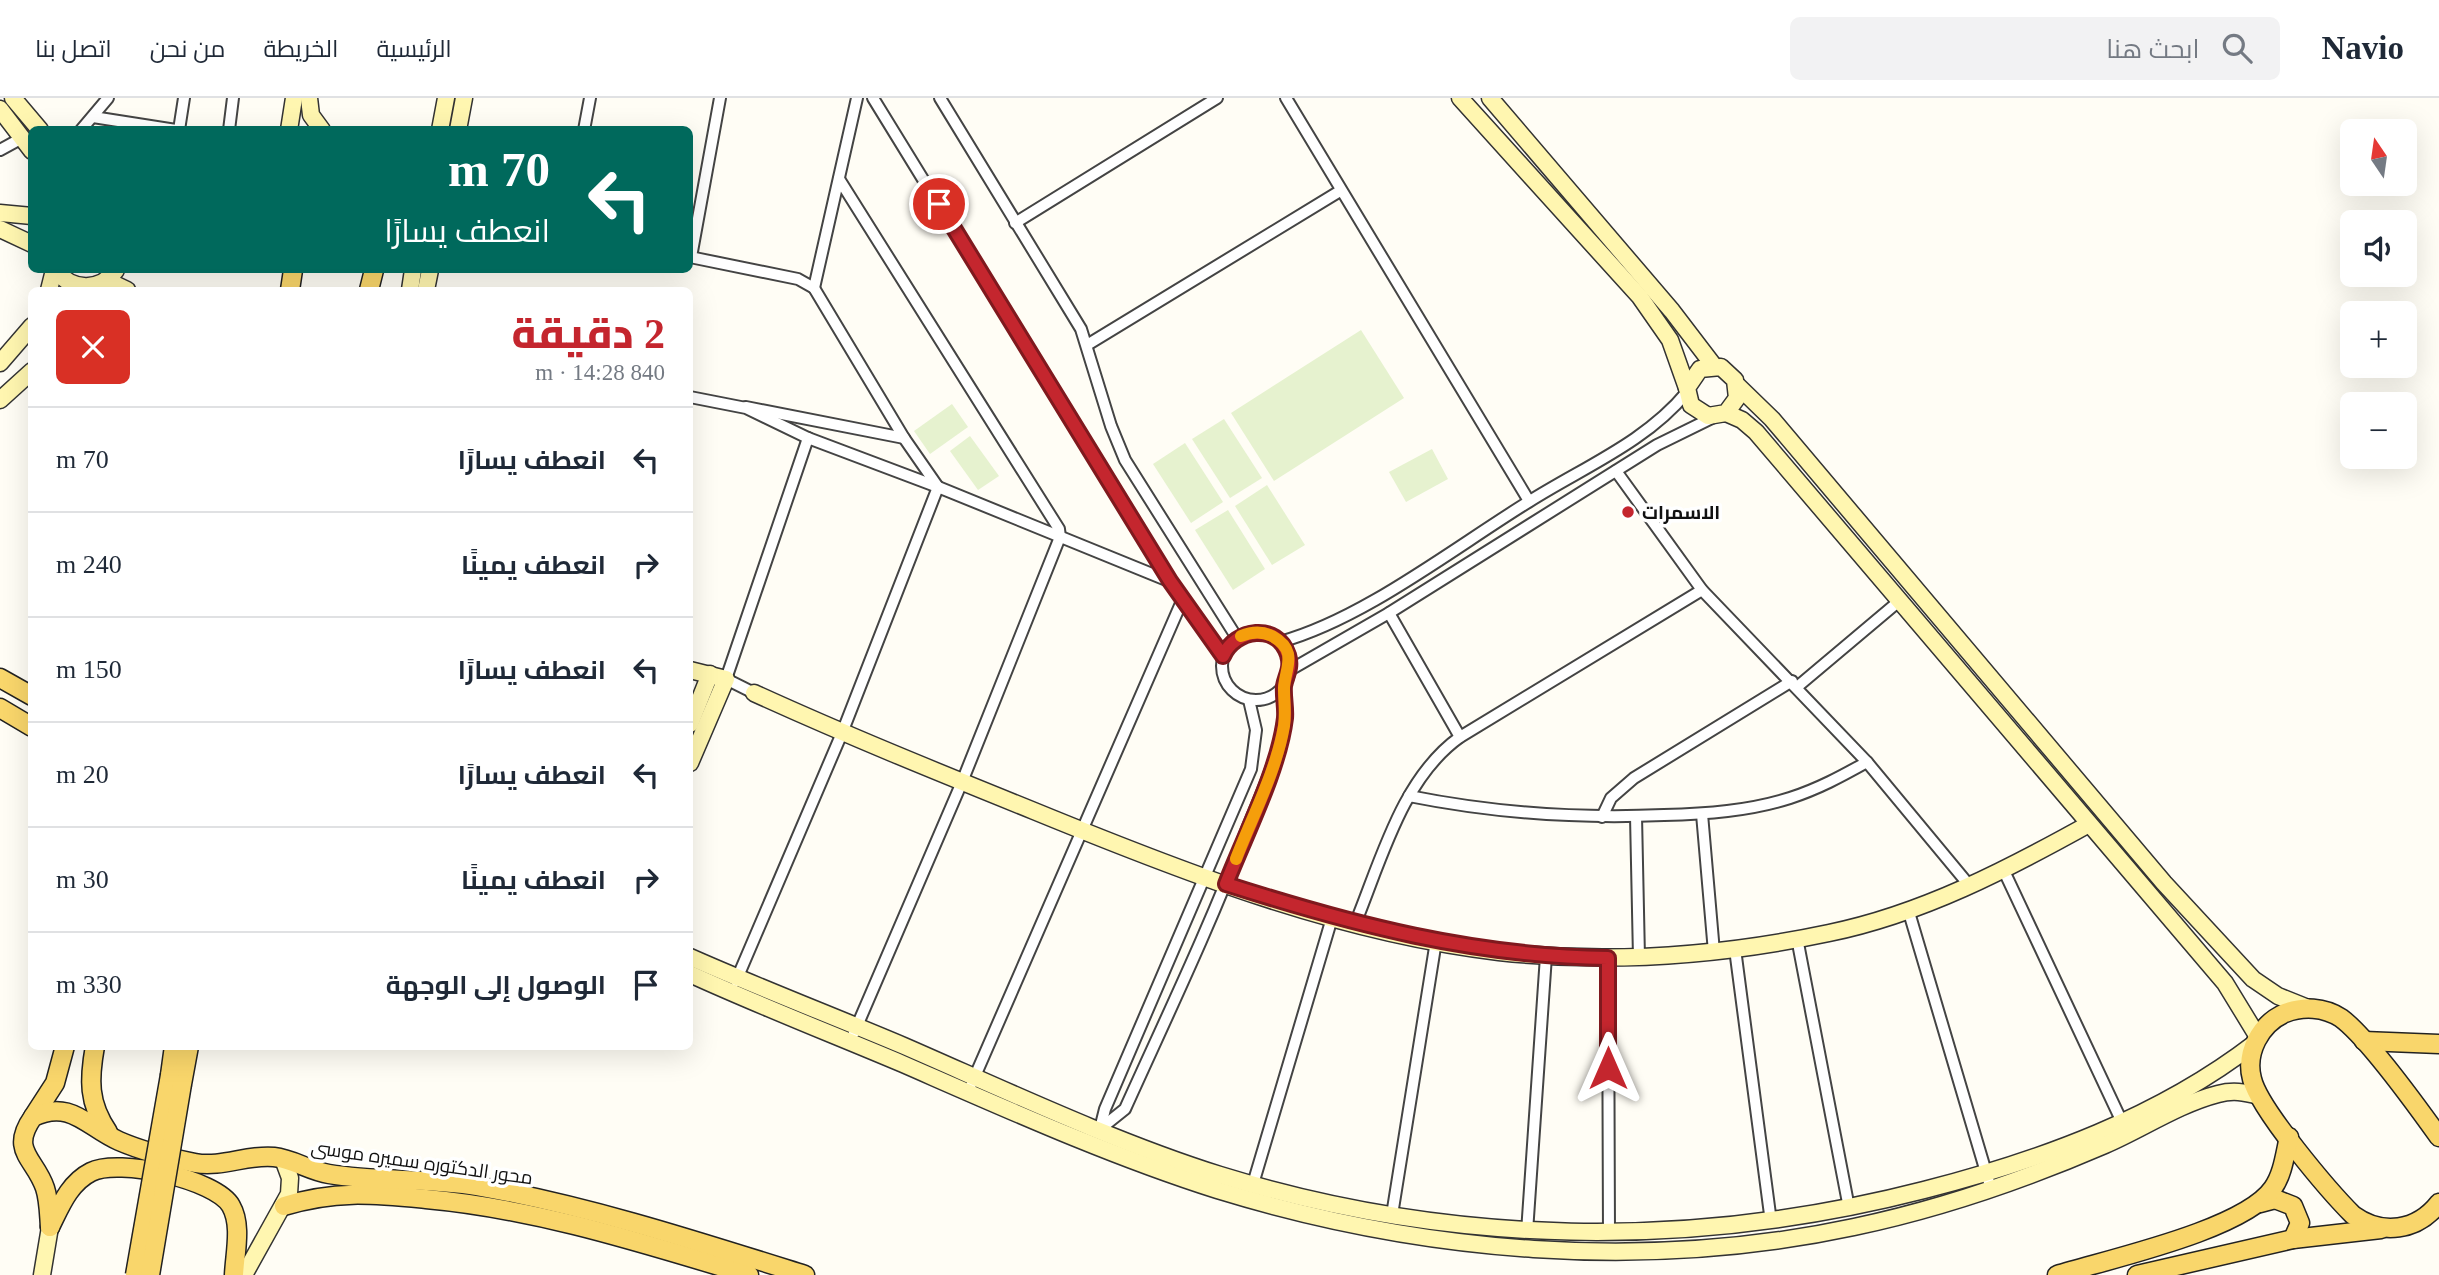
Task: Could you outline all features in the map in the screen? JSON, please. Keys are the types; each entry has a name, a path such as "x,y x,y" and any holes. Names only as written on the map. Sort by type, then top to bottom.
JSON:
{"main road":[{"path":"0,678 28,694"},
{"path":"0,708 28,725"},
{"path":"2383,1228 2360,1220 2348,1210 2259,1096 2250,1070 2257,1040 2279,1016 2308,1008 2334,1015 2364,1041 2439,1137"},
{"path":"2364,1041 2439,1044"},
{"path":"50,1227 44,1186 23,1148 23,1134 59,1074 64,1050"},
{"path":"95,1050 90,1091 100,1120 112,1137"},
{"path":"150,1275 176,1079 174,1050"},
{"path":"135,1275 176,1079 187,1050"},
{"path":"50,1092 70,1100 90,1091"},
{"name":"محور الدكتوره سميره موسى","path":"33,1117 54,1110 71,1112 112,1137 200,1164 261,1157 283,1159 326,1174 461,1184 524,1195 608,1215 805,1275"},
{"path":"2260,1203 2273,1188 2278,1177 2289,1137"},
{"path":"50,1227 71,1189 83,1177 97,1169 122,1166 195,1182 220,1193 232,1207 237,1225 234,1275"},
{"name":"محور الدكتوره سميره موسى","path":"284,1206 343,1192 471,1203 574,1224 749,1275"},
{"path":"2057,1275 2202,1230 2244,1213 2260,1203 2275,1199 2293,1206 2300,1223 2293,1240"},
{"path":"2137,1275 2293,1240 2401,1228 2419,1222 2439,1203"}],"street":[{"path":"13,98 37,126"},
{"path":"85,126 108,98"},
{"path":"179,126 184,98"},
{"path":"230,126 233,98"},
{"path":"290,126 294,98"},
{"path":"309,98 311,115 319,126"},
{"path":"441,126 446,98"},
{"path":"459,126 464,98"},
{"path":"585,126 590,98"},
{"path":"693,241 720,98"},
{"path":"814,288 857,98"},
{"path":"873,98 1182,601 1223,656"},
{"path":"941,98 1071,312 1087,345 1111,426 1125,460 1237,638"},
{"path":"1015,223 1217,98"},
{"path":"1286,98 1530,501"},
{"path":"693,975 734,985 857,1026 1100,1129 1177,1168 1248,1199 1339,1222 1432,1239 1561,1250 1693,1250 1853,1227 1918,1212 2046,1153 2122,1122 2216,1072 2257,1040 2236,998 1756,432 1720,415 1696,410 1670,340 1640,297 1460,98"},
{"path":"1477,117 1492,100 1672,311 1714,366 1727,370 1738,386 1772,419 2164,883 2253,979 2278,996 2308,1008"},
{"path":"0,109 27,144 0,150"},
{"path":"93,117 152,126"},
{"path":"839,179 1059,529 1060,537 962,782 850,1042"},
{"path":"1087,345 1340,191"},
{"path":"0,213 28,216"},
{"path":"0,229 28,242"},
{"path":"693,258 798,279 814,288 904,438 936,480 937,487 842,733 734,985"},
{"path":"58,273 78,285 104,281"},
{"path":"0,363 28,331"},
{"path":"1280,642 1332,623 1645,433 1687,390 1693,374 1714,366"},
{"path":"0,400 28,375"},
{"path":"1290,670 1389,613 1616,471 1720,415 1737,398 1738,386"},
{"path":"693,398 746,408 808,438 1170,581"},
{"path":"746,408 752,406 904,438"},
{"path":"693,718 710,682 808,438"},
{"path":"1616,471 1702,590 1867,762 1969,885"},
{"path":"1355,924 1409,796 1428,765 1460,737 1702,590"},
{"path":"968,1092 1182,601"},
{"path":"1602,817 1611,798 1634,778 1795,684 1898,602"},
{"path":"1389,613 1460,737"},
{"path":"1100,1129 1125,1109 1226,884 1280,742 1285,717 1284,685 1290,670 1287,652 1280,642 1258,632 1237,638 1223,656 1222,672 1229,687 1249,700 1272,696 1284,685"},
{"path":"693,672 710,682 754,693 842,733 1205,878 1355,924 1436,941 1546,956 1639,958 1714,952 1830,933 1908,909 2004,871 2089,824"},
{"path":"693,751 710,682"},
{"path":"1094,1145 1105,1109 1254,757 1256,730 1249,700"},
{"path":"1409,796 1524,814 1636,817 1702,814 1745,809 1790,798 1832,781 1867,762"},
{"path":"1702,814 1714,952"},
{"path":"1636,817 1639,958"},
{"path":"2004,871 2122,1122"},
{"path":"2150,895 2164,883"},
{"path":"1908,909 1988,1181"},
{"path":"1253,1184 1332,918"},
{"path":"1797,938 1849,1208"},
{"path":"1392,1215 1436,941"},
{"path":"1735,949 1771,1222"},
{"path":"1527,1231 1546,956"},
{"path":"1608,958 1609,1233"},
{"path":"693,959 734,985 850,1042 1094,1145 1177,1168 1392,1215 1527,1231 1609,1233 1692,1230 1771,1222 1849,1208 1988,1181 2107,1144 2208,1096 2231,1091 2259,1096"},
{"path":"244,1275 263,1237 284,1206 291,1182 283,1159"},
{"path":"42,1275 50,1227"},
{"path":"1692,1230 1693,1250"}],"green space":[{"path":"1361,330 1404,398 1274,481 1231,413"},
{"path":"952,404 968,427 930,454 914,431"},
{"path":"1224,419 1262,478 1230,498 1192,439"},
{"path":"970,436 999,476 978,490 950,451"},
{"path":"1185,443 1223,502 1191,523 1153,464"},
{"path":"1432,449 1448,479 1406,502 1389,472"},
{"path":"1267,485 1305,545 1272,565 1235,506"},
{"path":"1228,510 1265,569 1233,590 1195,530"}],"slow traffic":[{"path":"1236,859 1280,742 1286,704 1284,685 1290,670 1287,652 1276,639 1258,632 1241,636"}],"place":[{"name":"الاسمرات","path":"1628,512"}],"route":[{"path":"939,204 1182,601 1223,656 1237,638 1258,632 1276,639 1287,652 1290,670 1284,685 1286,704 1280,742 1226,884 1332,918 1463,947 1546,956 1608,958 1608,1068"}]}
